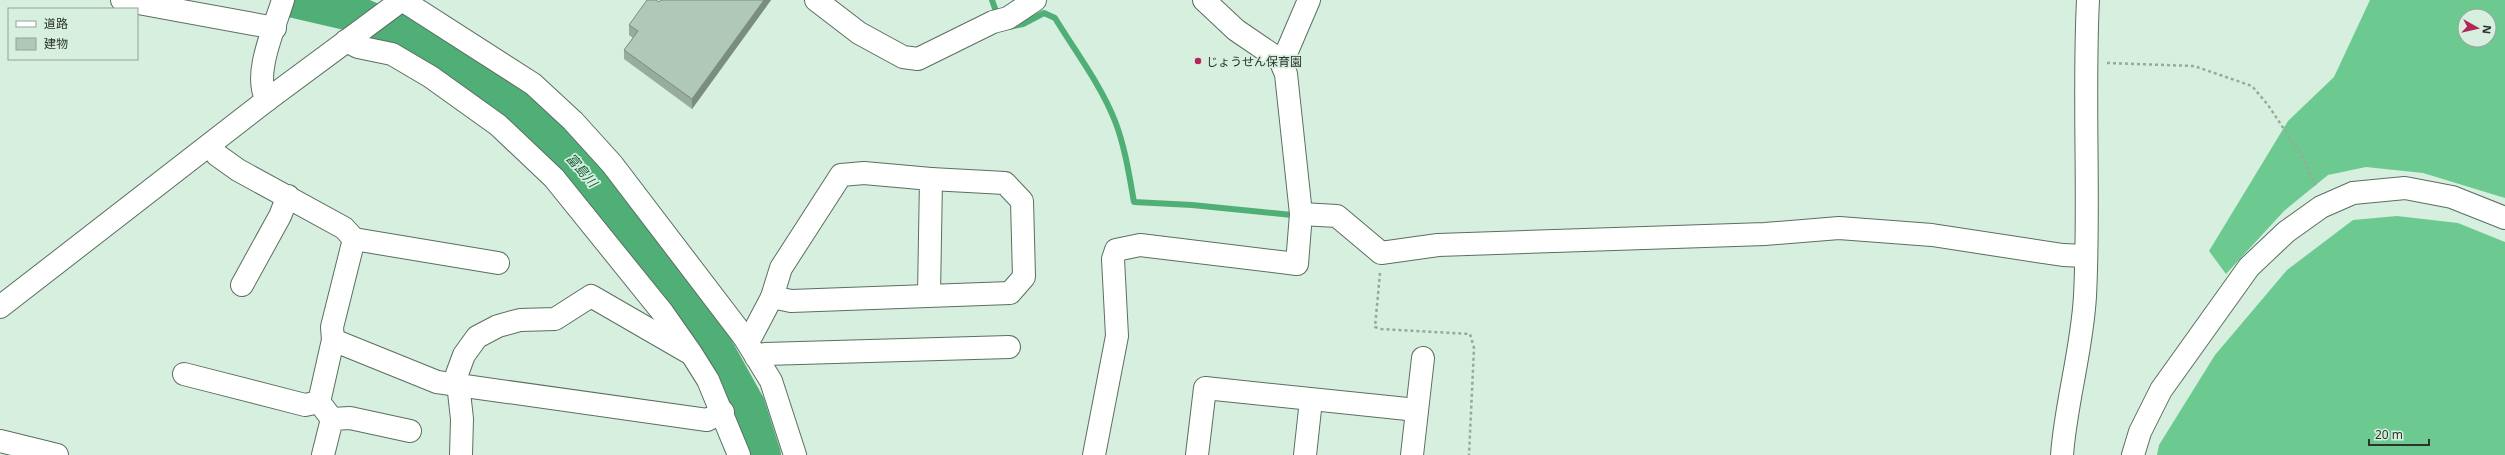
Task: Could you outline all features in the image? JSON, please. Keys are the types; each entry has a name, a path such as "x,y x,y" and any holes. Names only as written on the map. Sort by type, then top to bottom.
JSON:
{"street":[{"path":"122,0 278,16 261,73 262,92 267,100"},
{"path":"816,0 859,33 903,57 918,59 998,20 1016,13 1035,0"},
{"path":"1094,455 1117,336 1113,259 1116,250 1140,245 1297,264 1301,214 1286,74 1280,60 1236,30 1204,0"},
{"path":"1280,60 1288,49 1309,0"},
{"path":"2062,455 2065,418 2084,306 2086,256 2085,64 2088,0"},
{"path":"0,307 267,100 399,3 533,84 573,121 612,164 744,337 771,381 795,455"},
{"path":"350,39 358,47 392,54 463,99 528,151 554,178 589,220 691,353 708,380 723,412 739,455"},
{"path":"210,145 217,155 238,170 344,228 354,239 498,263"},
{"path":"744,337 752,335 772,297 781,268 841,175 864,173 931,179 1005,183 1022,201 1024,277 1010,293 791,301 772,297"},
{"path":"929,295 931,179"},
{"path":"2134,455 2140,432 2161,390 2250,267 2286,232 2321,207 2353,193 2405,188 2452,197 2505,218"},
{"path":"242,285 280,216 288,196"},
{"path":"1301,214 1338,216 1381,253 1438,245 1765,234 1839,228 1932,235 2063,255 2086,256"},
{"path":"323,455 332,419 320,402 334,340 332,327 354,239"},
{"path":"461,455 462,419 457,385 458,374 464,355 477,336 498,326 520,320 555,319 591,296 599,299 684,352 691,353"},
{"path":"334,340 437,382 707,420 723,412"},
{"path":"756,357 765,354 1009,347"},
{"path":"1412,455 1423,358"},
{"path":"184,374 305,405 320,402"},
{"path":"1197,455 1205,388 1417,410"},
{"path":"1305,455 1311,400"},
{"path":"332,419 350,418 410,431"},
{"path":"0,441 57,455"}],"path":[{"path":"2085,64 2194,66 2252,86 2268,105 2302,156 2315,183 2321,207"}],"green space":[{"path":"2370,0 2505,0 2505,198 2423,173 2366,167 2328,175 2284,211 2226,274 2209,251 2288,121 2334,77"},
{"path":"2397,216 2458,223 2505,242 2505,455 2157,455 2159,445 2215,355 2287,270 2353,220"}],"building":[{"path":"647,0 656,0 659,2 661,0 764,0 692,99 624,50 638,31 629,25"}],"waterway":[{"name":"富島川","path":"294,0 359,15 423,42 527,116 581,166 712,342 747,405 763,455"},
{"path":"992,0 998,17"},
{"path":"1008,27 1023,24 1044,13 1055,18 1103,94 1115,121 1124,151 1134,202 1192,205 1292,215"}],"place":[{"name":"じょうせん保育園","path":"1198,61"}]}
